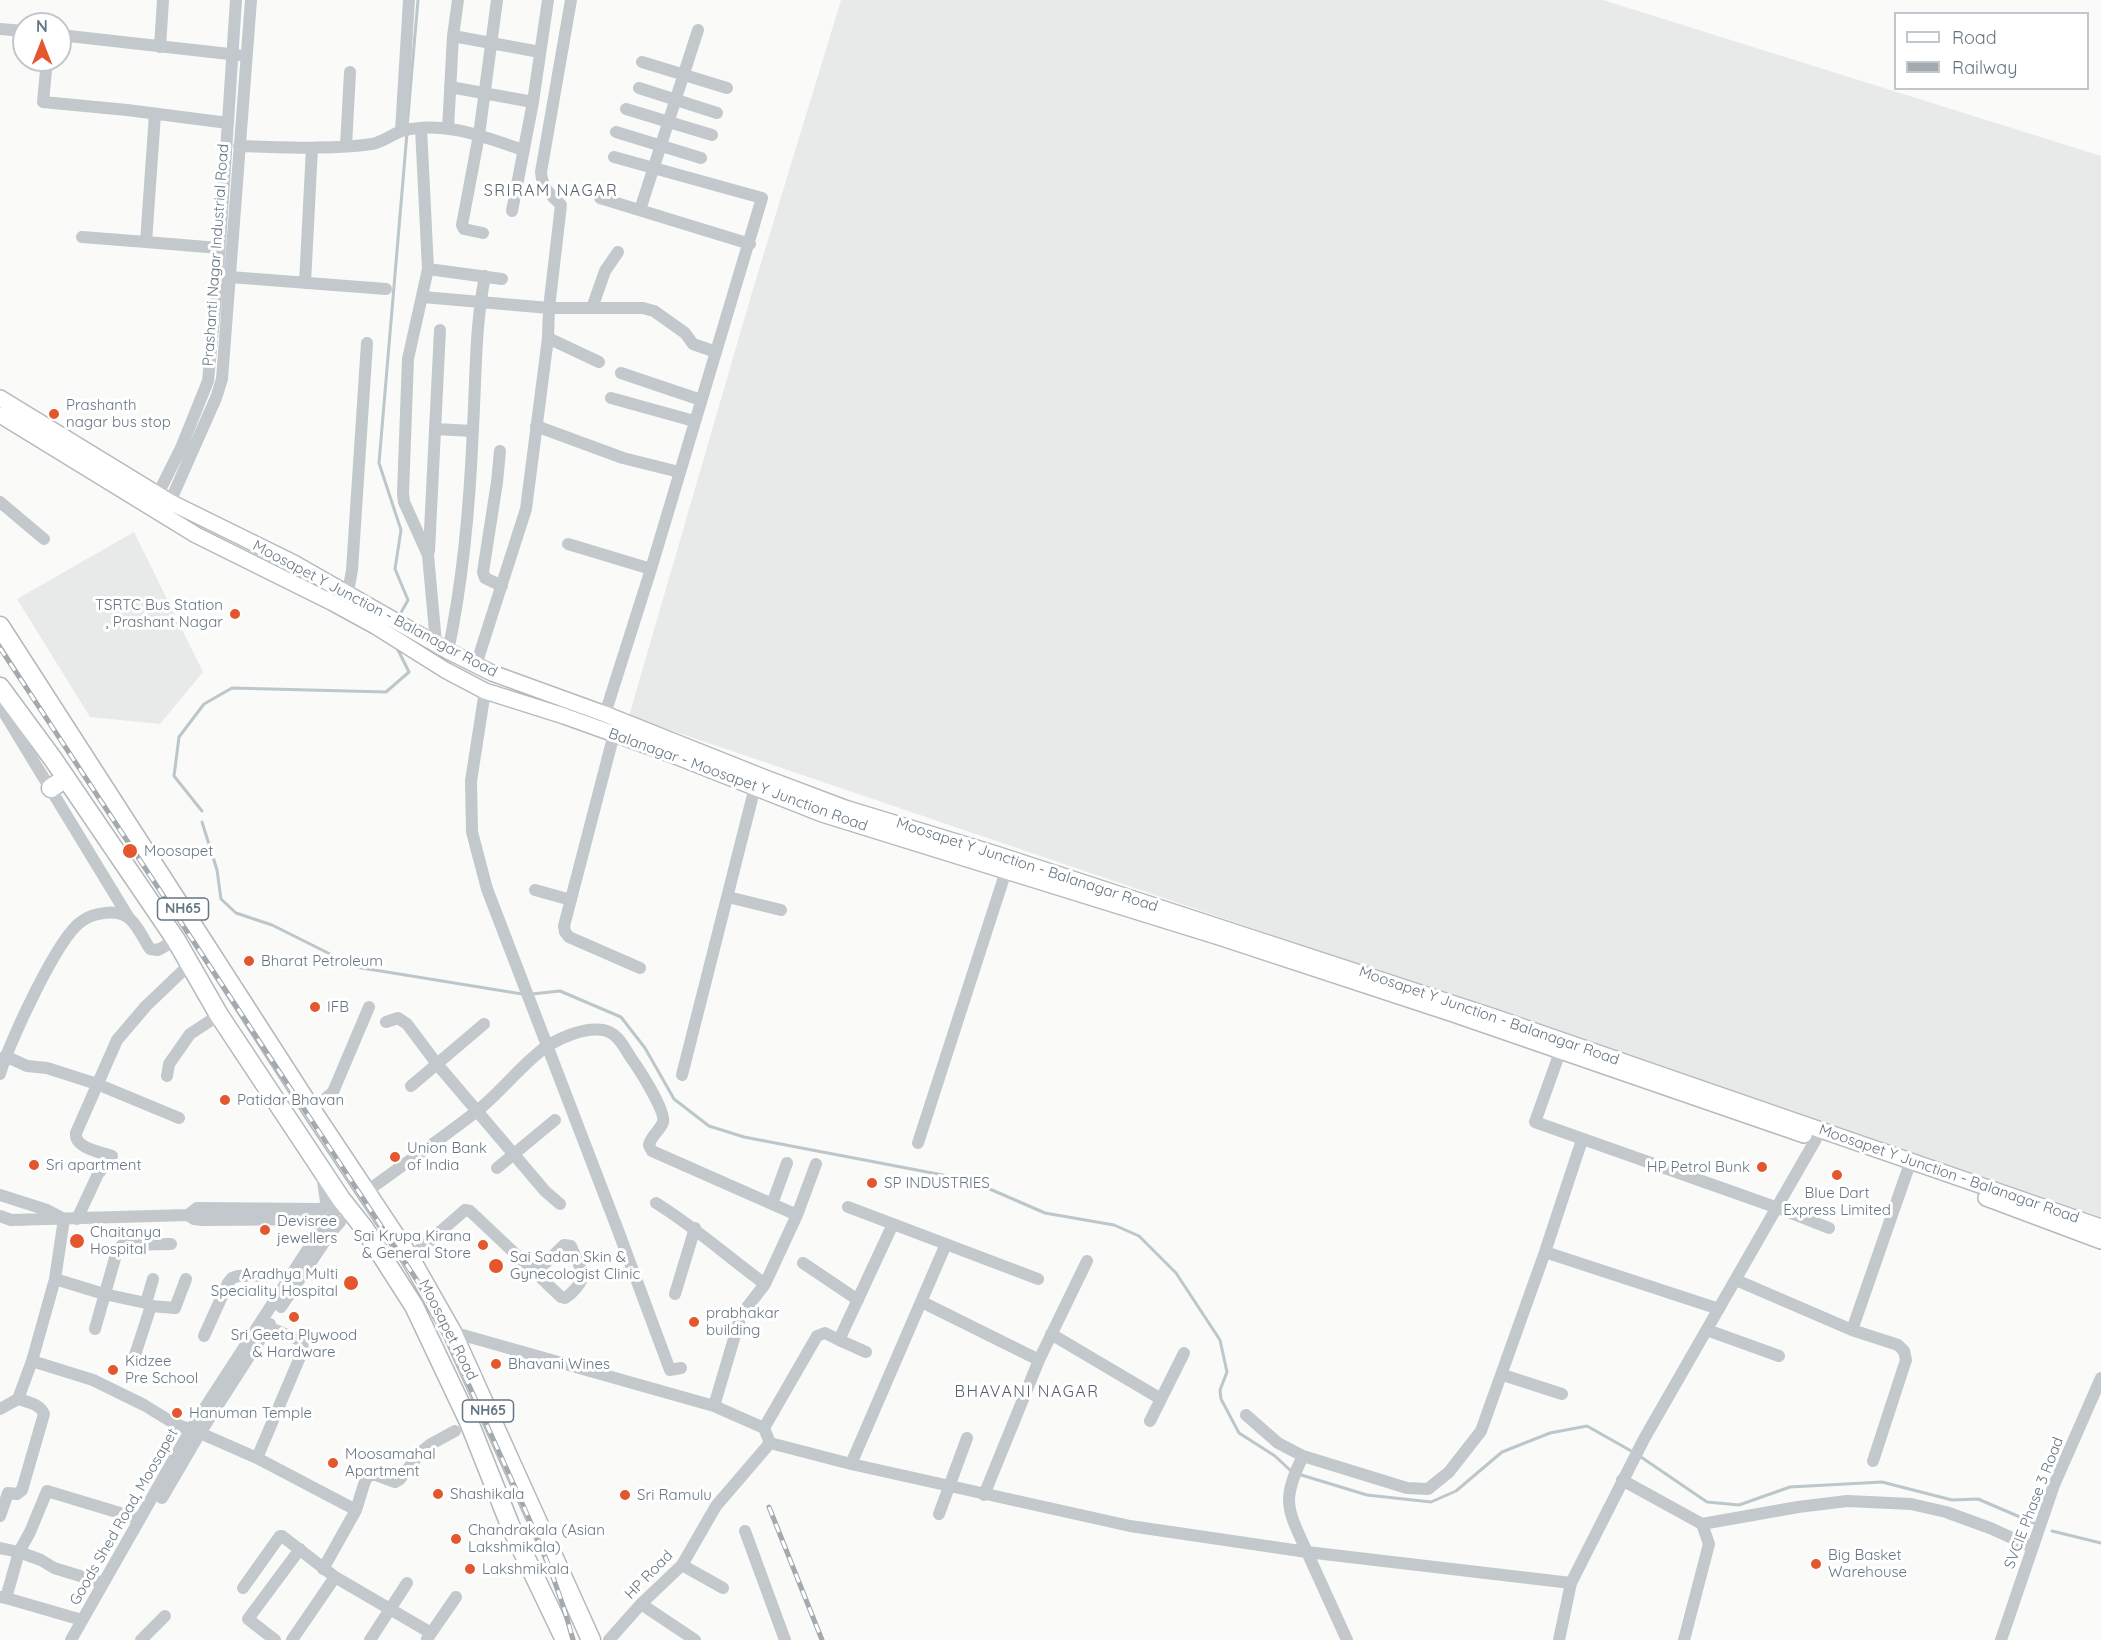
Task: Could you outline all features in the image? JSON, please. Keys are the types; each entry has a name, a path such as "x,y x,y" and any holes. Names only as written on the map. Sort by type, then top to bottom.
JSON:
{"highway":[{"name":"NH65","path":"0,626 366,1192"},
{"name":"NH65","path":"3,692 58,783 176,940 219,1015 342,1198"},
{"path":"281,1110 296,1107 301,1103 310,1106 298,1120 297,1131"},
{"name":"Moosapet Road","path":"366,1192 410,1258 452,1332 591,1640"},
{"name":"Moosapet Road","path":"342,1198 364,1228 424,1323 469,1422 510,1525 566,1640"}],"main road":[{"name":"Moosapet Y Junction - Balanagar Road","path":"0,398 164,498 294,563 476,665 543,693 606,714 845,807 1494,1017 2101,1227"},
{"name":"Balanagar - Moosapet Y Junction Road","path":"0,415 196,535 375,626 422,656 485,691 614,734 822,814 1218,937 1908,1169 2101,1241"},
{"path":"537,708 543,693"}],"street":[{"path":"160,47 164,0"},
{"name":"Prashanti Nagar Industrial Road","path":"164,498 208,381 236,0"},
{"name":"Prashanti Nagar Industrial Road","path":"164,498 216,398 222,379 250,0"},
{"path":"403,131 409,0"},
{"path":"448,129 453,36 458,0"},
{"path":"483,234 462,228 479,135 497,0"},
{"path":"512,211 548,0"},
{"path":"476,665 526,509 548,338 549,308 561,205 545,189 541,172 571,0"},
{"path":"640,210 698,30"},
{"path":"72,36 245,56"},
{"path":"453,36 540,52"},
{"path":"642,62 727,88"},
{"path":"46,72 43,102 228,123"},
{"path":"346,146 350,72"},
{"path":"450,87 532,102"},
{"path":"639,88 717,113"},
{"path":"626,109 712,135"},
{"path":"146,242 156,114"},
{"path":"420,128 428,269 408,359 403,494 404,502 428,555"},
{"path":"239,146 312,148 346,146 375,143 403,131 420,128 448,129 479,135 523,150"},
{"path":"616,132 701,158"},
{"path":"305,283 312,148"},
{"path":"606,714 750,244 762,198 614,157"},
{"path":"600,198 750,244"},
{"path":"81,237 219,248"},
{"path":"592,308 605,271 618,252"},
{"path":"428,269 502,279"},
{"path":"437,644 461,582 473,431 479,303 485,276"},
{"path":"230,278 386,289"},
{"path":"423,297 549,308 643,308 654,311 685,333 693,344 716,352"},
{"path":"437,644 428,555 441,330"},
{"path":"548,338 599,362"},
{"path":"348,592 352,570 366,343"},
{"path":"621,373 701,400"},
{"path":"610,398 694,421"},
{"path":"536,426 623,458 679,472"},
{"path":"435,429 473,431"},
{"path":"500,451 483,572 485,578 502,586"},
{"path":"0,502 44,539"},
{"path":"568,544 651,568"},
{"path":"485,691 471,782 472,832 487,889 619,1233 635,1281 648,1308 661,1349 670,1370 681,1368"},
{"path":"614,734 564,926 569,937 640,968"},
{"path":"58,783 129,918 150,949 158,950 176,940"},
{"path":"682,1075 755,787"},
{"path":"918,1143 1006,871"},
{"path":"535,890 571,900"},
{"path":"728,897 781,910"},
{"path":"0,1074 5,1056 30,1002 64,942 81,921 105,913 116,913 129,918"},
{"path":"0,1409 18,1399 32,1361 56,1279 70,1219 112,1156 79,1144 75,1139 76,1133 117,1040 146,1006 190,964"},
{"path":"310,1106 333,1092 369,1007"},
{"path":"167,1076 169,1064 190,1034 219,1015"},
{"path":"387,1022 398,1017 407,1024 437,1064 545,1191 560,1204"},
{"path":"411,1086 484,1024"},
{"path":"366,1192 478,1110 546,1047 567,1036 590,1030 605,1030 617,1037 637,1066 664,1116 661,1127 650,1138 649,1144 652,1150 797,1215"},
{"path":"1560,1052 1535,1122 1829,1228"},
{"path":"5,1056 27,1066 47,1068 97,1084 179,1118"},
{"path":"497,1168 555,1120"},
{"path":"1559,1640 1570,1583 1630,1466 1816,1139"},
{"path":"1246,1415 1300,1462 1407,1488 1428,1489 1449,1472 1481,1431 1503,1375 1582,1140"},
{"path":"772,1204 788,1163"},
{"path":"714,1406 741,1315 765,1284 797,1215 816,1164"},
{"path":"1852,1330 1908,1169"},
{"path":"188,1215 197,1208 321,1209 326,1202 322,1170"},
{"path":"0,1195 70,1219"},
{"name":"Goods Shed Road, Moosapet","path":"80,1640 196,1431 267,1327 331,1225 342,1198"},
{"path":"656,1203 694,1228 720,1251 765,1284"},
{"path":"848,1207 1038,1279"},
{"path":"410,1258 465,1210 470,1211 535,1273"},
{"path":"0,1230 6,1218 70,1219 188,1215 202,1220 364,1228"},
{"path":"839,1340 893,1224"},
{"name":"Goods Shed Road, Moosapet","path":"71,1640 140,1519 292,1275 331,1225"},
{"path":"675,1294 694,1228"},
{"path":"94,1329 117,1251 122,1245 171,1244"},
{"path":"851,1464 946,1244"},
{"path":"1545,1252 1719,1309"},
{"path":"984,1495 1039,1360 1087,1260"},
{"path":"802,1263 858,1300"},
{"path":"204,1336 232,1278 292,1275"},
{"path":"56,1279 149,1305 175,1308 186,1280"},
{"path":"135,1354 149,1305 153,1279"},
{"path":"1736,1280 1852,1330 1898,1345 1904,1351 1906,1360 1873,1461"},
{"path":"922,1302 1039,1360"},
{"path":"257,1458 303,1350 302,1341 267,1327"},
{"path":"1707,1330 1779,1356"},
{"path":"452,1332 714,1406 764,1428 770,1443 984,1495 1130,1526 1306,1552 1570,1583"},
{"path":"764,1428 817,1336 825,1334 867,1352"},
{"path":"1052,1334 1161,1399"},
{"path":"1150,1420 1184,1353"},
{"path":"32,1361 93,1380 144,1405 175,1424 257,1458 356,1509"},
{"path":"1503,1375 1562,1394"},
{"name":"SVCIE Phase 3 Road","path":"2001,1640 2039,1524 2101,1378"},
{"path":"0,1515 8,1493 17,1494 22,1490 44,1414 42,1409 18,1399"},
{"path":"323,1569 356,1509 365,1480 369,1475 376,1475 395,1482 400,1479 421,1452 454,1431"},
{"path":"939,1514 967,1438"},
{"name":"HP Road","path":"609,1640 640,1605 682,1565 716,1506 770,1443"},
{"path":"1300,1462 1290,1486 1289,1513 1347,1640"},
{"path":"1623,1480 1702,1524 1847,1501 1911,1504 1946,1512 2032,1547"},
{"path":"0,1489 13,1493"},
{"path":"81,1620 3,1598 19,1552 47,1491 140,1519"},
{"path":"1684,1640 1709,1544 1702,1524"},
{"path":"745,1531 785,1640"},
{"path":"243,1588 280,1536 300,1549 323,1569 390,1609 429,1636 456,1597"},
{"path":"0,1548 19,1552 41,1560 54,1568 103,1583"},
{"path":"275,1640 248,1619 300,1549"},
{"path":"682,1565 723,1588"},
{"path":"292,1640 335,1577"},
{"path":"370,1640 407,1583"},
{"path":"640,1605 695,1640"},
{"path":"141,1640 165,1616"}],"shaded area":[{"path":"841,0 1603,0 2101,156 2101,1217 629,716 753,289"},
{"path":"134,532 203,672 160,724 90,717 17,599"}],"waterway":[{"path":"407,127 418,0"},
{"path":"398,618 408,600 395,569 401,530 379,463 407,133"},
{"path":"202,811 174,776 179,737 204,704 232,688 386,692 409,672 397,648"},
{"path":"202,822 217,870 221,899 236,913 272,925 356,967 522,994"},
{"path":"532,994 560,991 621,1017 645,1048 674,1099 709,1126 744,1137 969,1180 1045,1213 1114,1225 1139,1236 1176,1273 1220,1340 1227,1372 1220,1390 1221,1399 1239,1433 1275,1456 1292,1472"},
{"path":"1298,1474 1367,1495 1431,1502 1456,1491 1502,1452 1550,1433 1587,1426 1633,1452"},
{"path":"1638,1455 1707,1502 1739,1505 1790,1487 1882,1482 1952,1500 1978,1499 2034,1523"},
{"path":"2052,1531 2101,1543"}],"railway":[{"path":"0,648 418,1282 450,1345 530,1521 558,1592 573,1640"},
{"path":"769,1507 822,1640"}],"place":[{"name":"Prashanth nagar bus stop","path":"54,414"},
{"name":"TSRTC Bus Station , Prashant Nagar","path":"235,614"},
{"name":"Moosapet","path":"130,851"},
{"name":"Bharat Petroleum","path":"249,961"},
{"name":"IFB","path":"315,1007"},
{"name":"Patidar Bhavan","path":"225,1100"},
{"name":"Union Bank of India","path":"395,1157"},
{"name":"Sri apartment","path":"34,1165"},
{"name":"HP Petrol Bunk","path":"1762,1167"},
{"name":"Blue Dart Express Limited","path":"1837,1175"},
{"name":"SP INDUSTRIES","path":"872,1183"},
{"name":"Devisree jewellers","path":"265,1230"},
{"name":"Chaitanya Hospital","path":"77,1241"},
{"name":"Sai Krupa Kirana & General Store","path":"483,1245"},
{"name":"Sai Sadan Skin & Gynecologist Clinic","path":"496,1266"},
{"name":"Aradhya Multi Speciality Hospital","path":"351,1283"},
{"name":"Sri Geeta Plywood & Hardware","path":"294,1317"},
{"name":"prabhakar building","path":"694,1322"},
{"name":"Bhavani Wines","path":"496,1364"},
{"name":"Kidzee Pre School","path":"113,1370"},
{"name":"Hanuman Temple","path":"177,1413"},
{"name":"Moosamahal Apartment","path":"333,1463"},
{"name":"Shashikala","path":"438,1494"},
{"name":"Sri Ramulu","path":"625,1495"},
{"name":"Chandrakala (Asian Lakshmikala)","path":"456,1539"},
{"name":"Big Basket Warehouse","path":"1816,1564"},
{"name":"Lakshmikala","path":"470,1569"}],"district":[{"name":"SRIRAM NAGAR","path":"551,191"},
{"name":"BHAVANI NAGAR","path":"1027,1392"}]}
